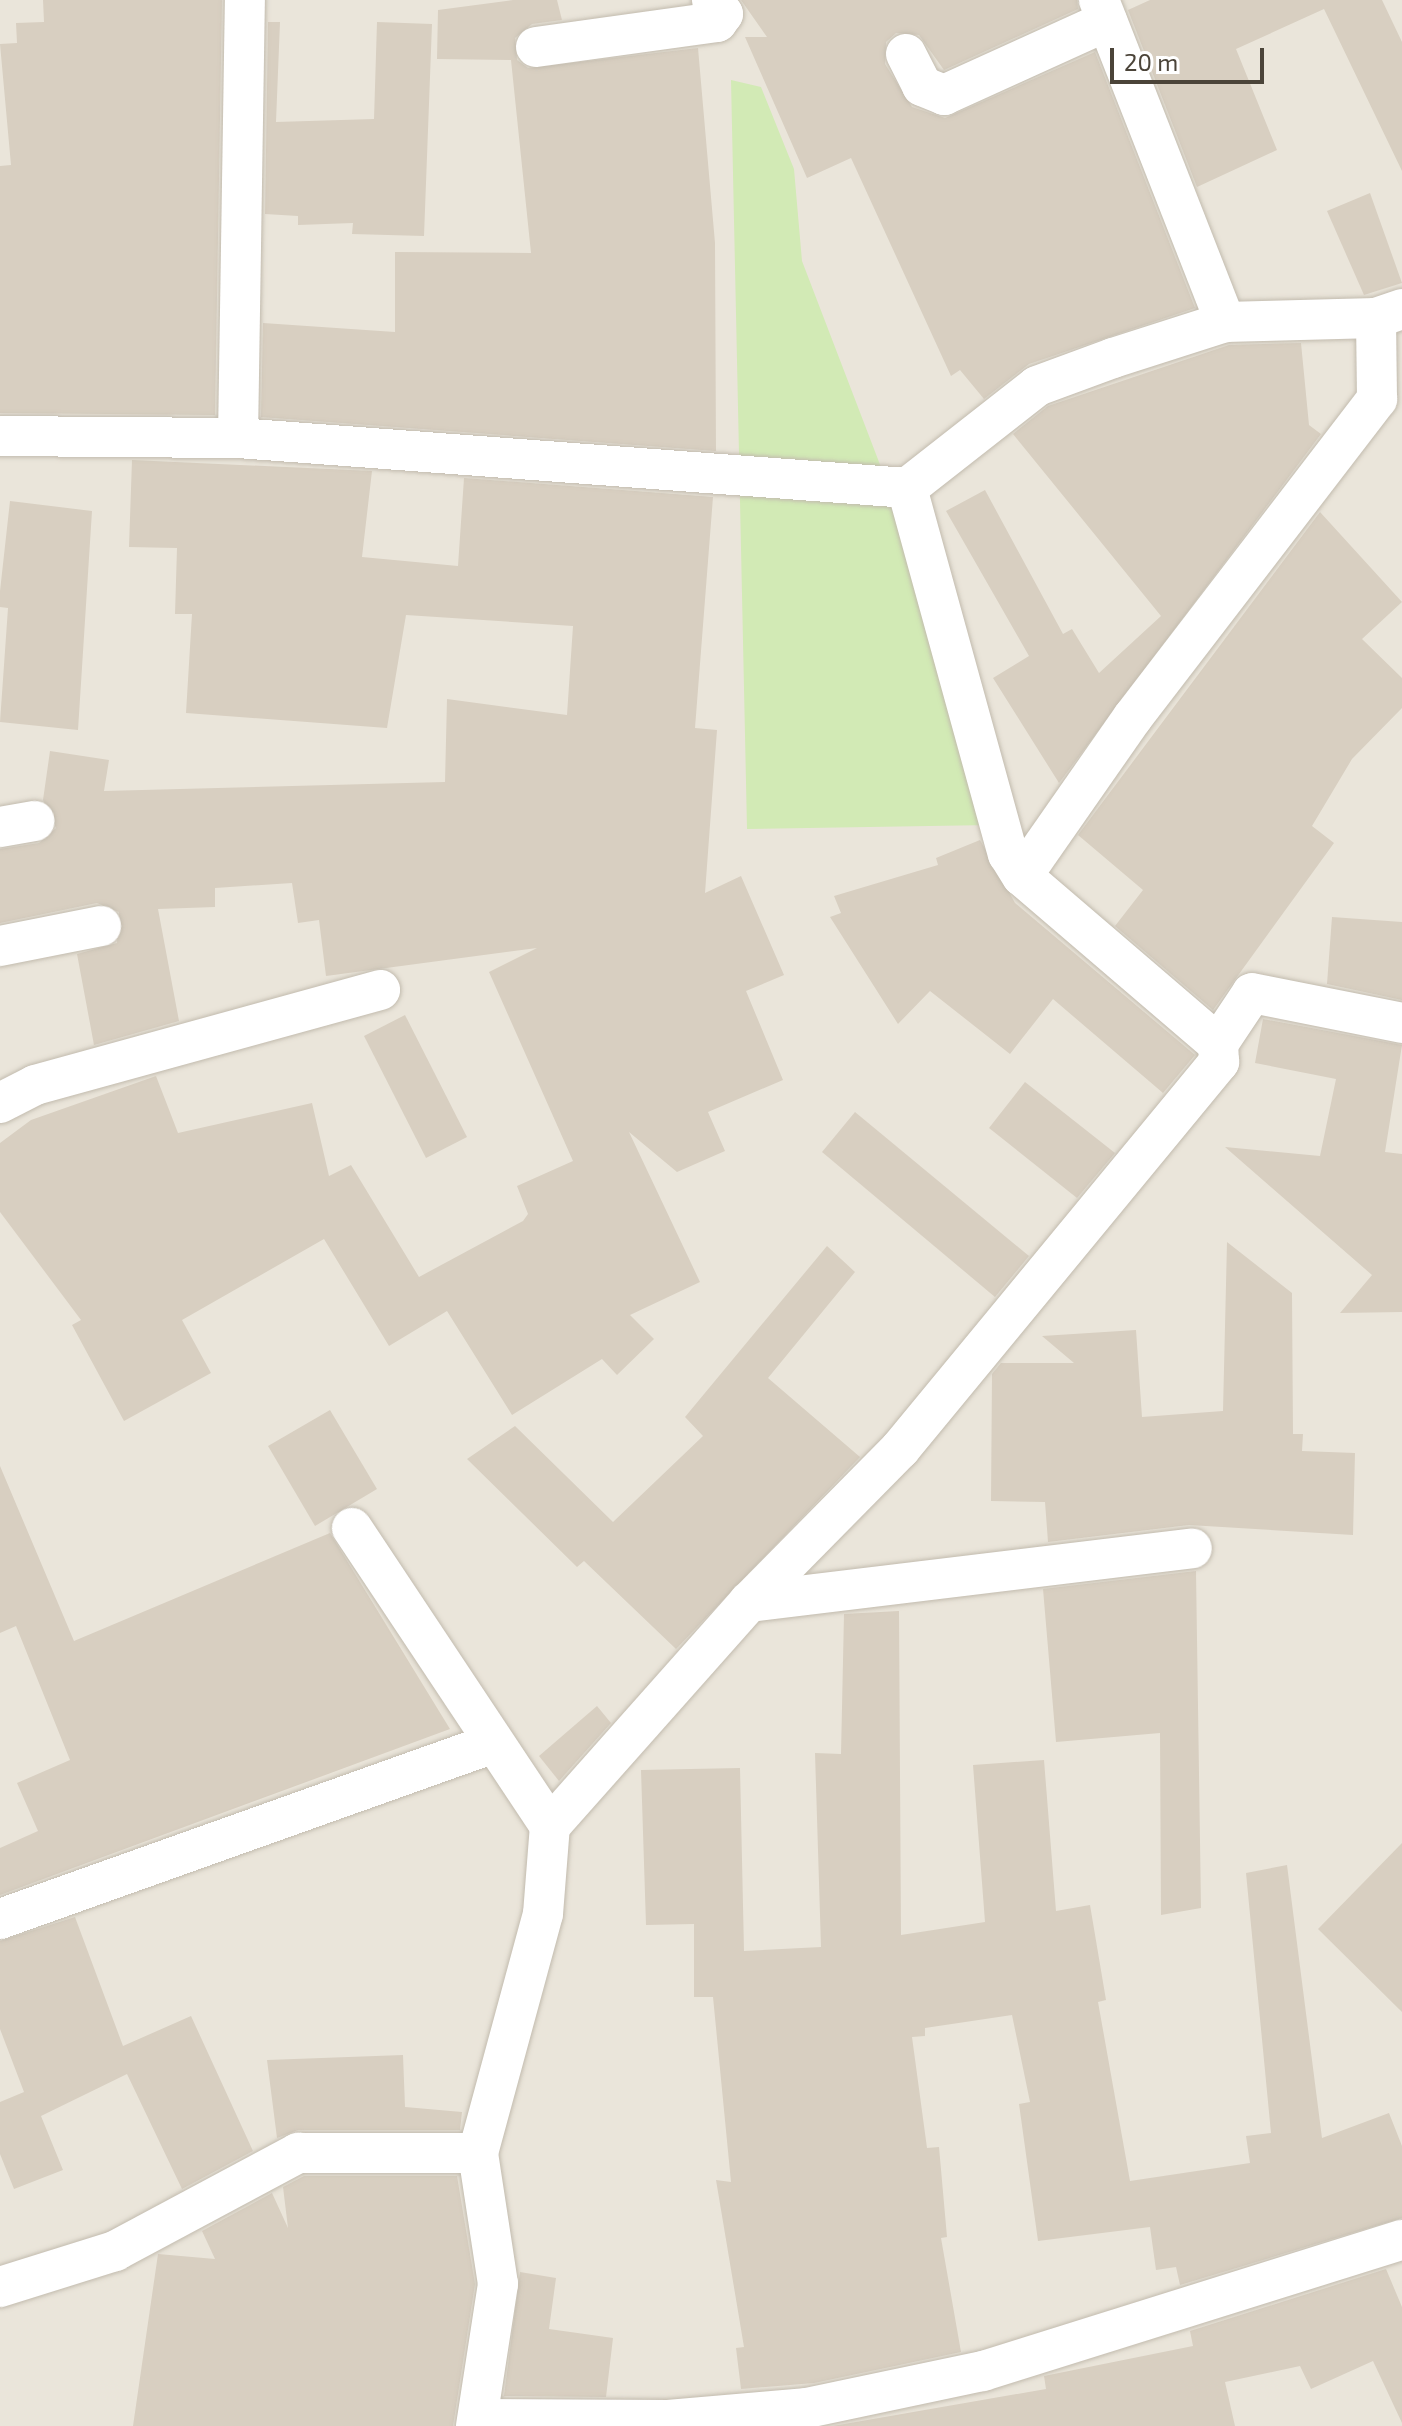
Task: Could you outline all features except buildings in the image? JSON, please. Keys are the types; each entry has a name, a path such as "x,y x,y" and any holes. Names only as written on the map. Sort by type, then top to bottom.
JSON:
{"street":[{"path":"238,438 245,0"},
{"path":"536,47 717,22 723,14 712,0"},
{"path":"906,54 922,86 944,95 1103,10 1225,322"},
{"path":"0,436 238,438 907,488 1037,386 1225,322 1389,314 1377,399 1022,876"},
{"path":"907,488 984,775 1022,876 1218,1044"},
{"path":"0,946 101,926"},
{"path":"7,1087 380,990"},
{"path":"1402,1023 1259,991 1218,1044 1219,1062 900,1449 749,1602 550,1826 543,1914 478,2153 498,2284 477,2422 668,2420 807,2408 983,2371 1402,2240"},
{"path":"352,1528 491,1744 550,1826"},
{"path":"749,1602 1192,1548"},
{"path":"0,1919 491,1744"},
{"path":"0,2287 115,2251 298,2153 478,2153"}],"shaded area":[{"path":"0,0 1402,0 1402,2426 0,2426"}],"green space":[{"path":"731,80 761,87 794,169 802,261 897,509 991,825 747,829"}]}
